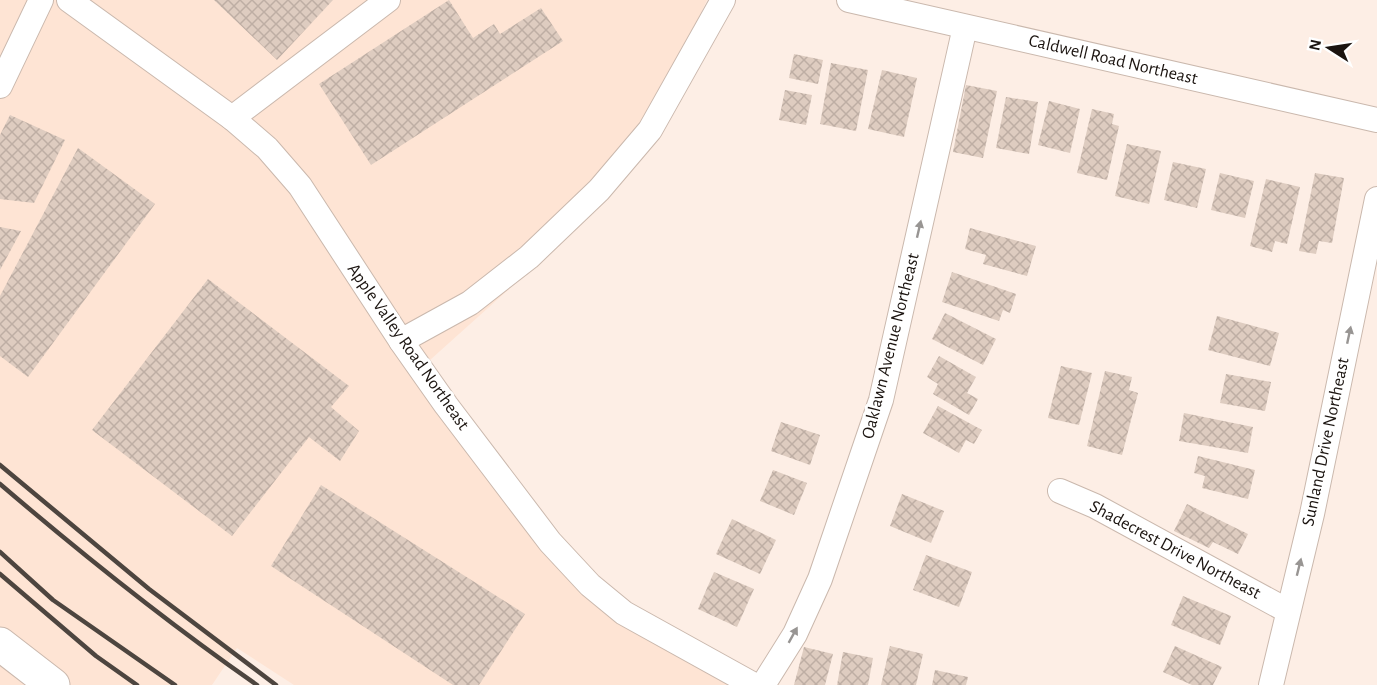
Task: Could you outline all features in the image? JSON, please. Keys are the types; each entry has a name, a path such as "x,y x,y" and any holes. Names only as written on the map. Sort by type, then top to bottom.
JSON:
{"highway":[{"path":"1,648 53,685"}],"street":[{"path":"0,86 41,0"},
{"name":"Apple Valley Road Northeast","path":"69,0 232,118 267,148 300,186 401,341 550,542 590,585 624,613 754,685"},
{"path":"232,118 388,0"},
{"path":"401,341 470,303 529,257 599,190 650,130 723,0"},
{"name":"Caldwell Road Northeast","path":"849,0 1377,120"},
{"name":"Oaklawn Avenue Northeast","path":"763,685 795,634 820,579 881,400 965,27"},
{"name":"Sunland Drive Northeast","path":"1271,685 1312,514 1377,199"},
{"name":"Shadecrest Drive Northeast","path":"1060,491 1095,506 1288,611"}],"shaded area":[{"path":"0,0 707,0 632,160 508,290 420,369 579,584 762,685 294,685 237,648 212,685 0,685"}],"building":[{"path":"214,0 333,0 277,60"},
{"path":"449,0 473,38 494,24 500,34 541,8 563,41 371,165 319,84"},
{"path":"794,54 823,60 818,84 789,78"},
{"path":"831,63 868,70 856,131 820,124"},
{"path":"882,70 917,78 904,137 868,129"},
{"path":"966,85 997,91 983,158 953,152"},
{"path":"785,90 812,95 806,125 779,120"},
{"path":"1006,97 1038,102 1029,154 996,148"},
{"path":"1049,101 1080,109 1070,153 1038,145"},
{"path":"1092,109 1114,114 1112,124 1119,126 1107,180 1077,173"},
{"path":"10,115 65,140 34,203 0,199 0,135"},
{"path":"1127,144 1161,151 1149,204 1115,196"},
{"path":"78,148 155,204 28,377 0,356 0,296"},
{"path":"1173,162 1206,169 1197,208 1164,200"},
{"path":"1220,173 1254,181 1245,218 1211,210"},
{"path":"1315,173 1344,178 1332,243 1319,241 1316,254 1299,251"},
{"path":"1266,179 1300,187 1287,244 1275,241 1272,252 1250,246"},
{"path":"0,227 21,231 0,270"},
{"path":"970,228 1036,246 1027,276 983,264 986,255 965,249"},
{"path":"952,272 1016,294 1010,313 1003,310 999,321 942,302"},
{"path":"208,279 349,386 331,407 359,431 340,461 309,437 232,536 92,430"},
{"path":"945,313 996,339 983,365 932,339"},
{"path":"1217,316 1279,333 1270,366 1208,350"},
{"path":"939,356 976,377 967,393 978,399 969,415 933,394 938,384 927,377"},
{"path":"1061,366 1092,373 1079,425 1048,418"},
{"path":"1105,371 1132,377 1129,390 1138,393 1122,455 1087,446"},
{"path":"1226,374 1271,382 1265,411 1220,403"},
{"path":"938,406 982,430 974,444 966,440 959,453 923,433"},
{"path":"1184,413 1253,427 1248,453 1179,441"},
{"path":"781,422 820,435 810,465 771,451"},
{"path":"1198,456 1255,470 1248,499 1202,488 1205,476 1194,473"},
{"path":"773,470 807,483 794,515 760,501"},
{"path":"321,485 525,614 479,685 453,685 271,566"},
{"path":"902,494 944,511 931,543 890,526"},
{"path":"1187,504 1248,534 1238,554 1213,542 1209,548 1174,531"},
{"path":"732,519 776,540 760,574 716,554"},
{"path":"926,555 972,572 959,607 913,590"},
{"path":"714,572 754,589 737,627 698,609"},
{"path":"1183,596 1231,616 1220,645 1171,625"},
{"path":"890,646 923,654 916,685 881,685"},
{"path":"1175,646 1222,667 1213,685 1192,685 1163,672"},
{"path":"804,647 833,654 825,685 794,685"},
{"path":"843,652 873,658 868,685 837,685"},
{"path":"935,670 968,677 966,685 932,685"}],"railway":[{"path":"0,465 149,589 276,685"},
{"path":"0,484 126,588 257,685"},
{"path":"0,552 53,600 175,685"},
{"path":"0,574 96,656 137,685"}]}
